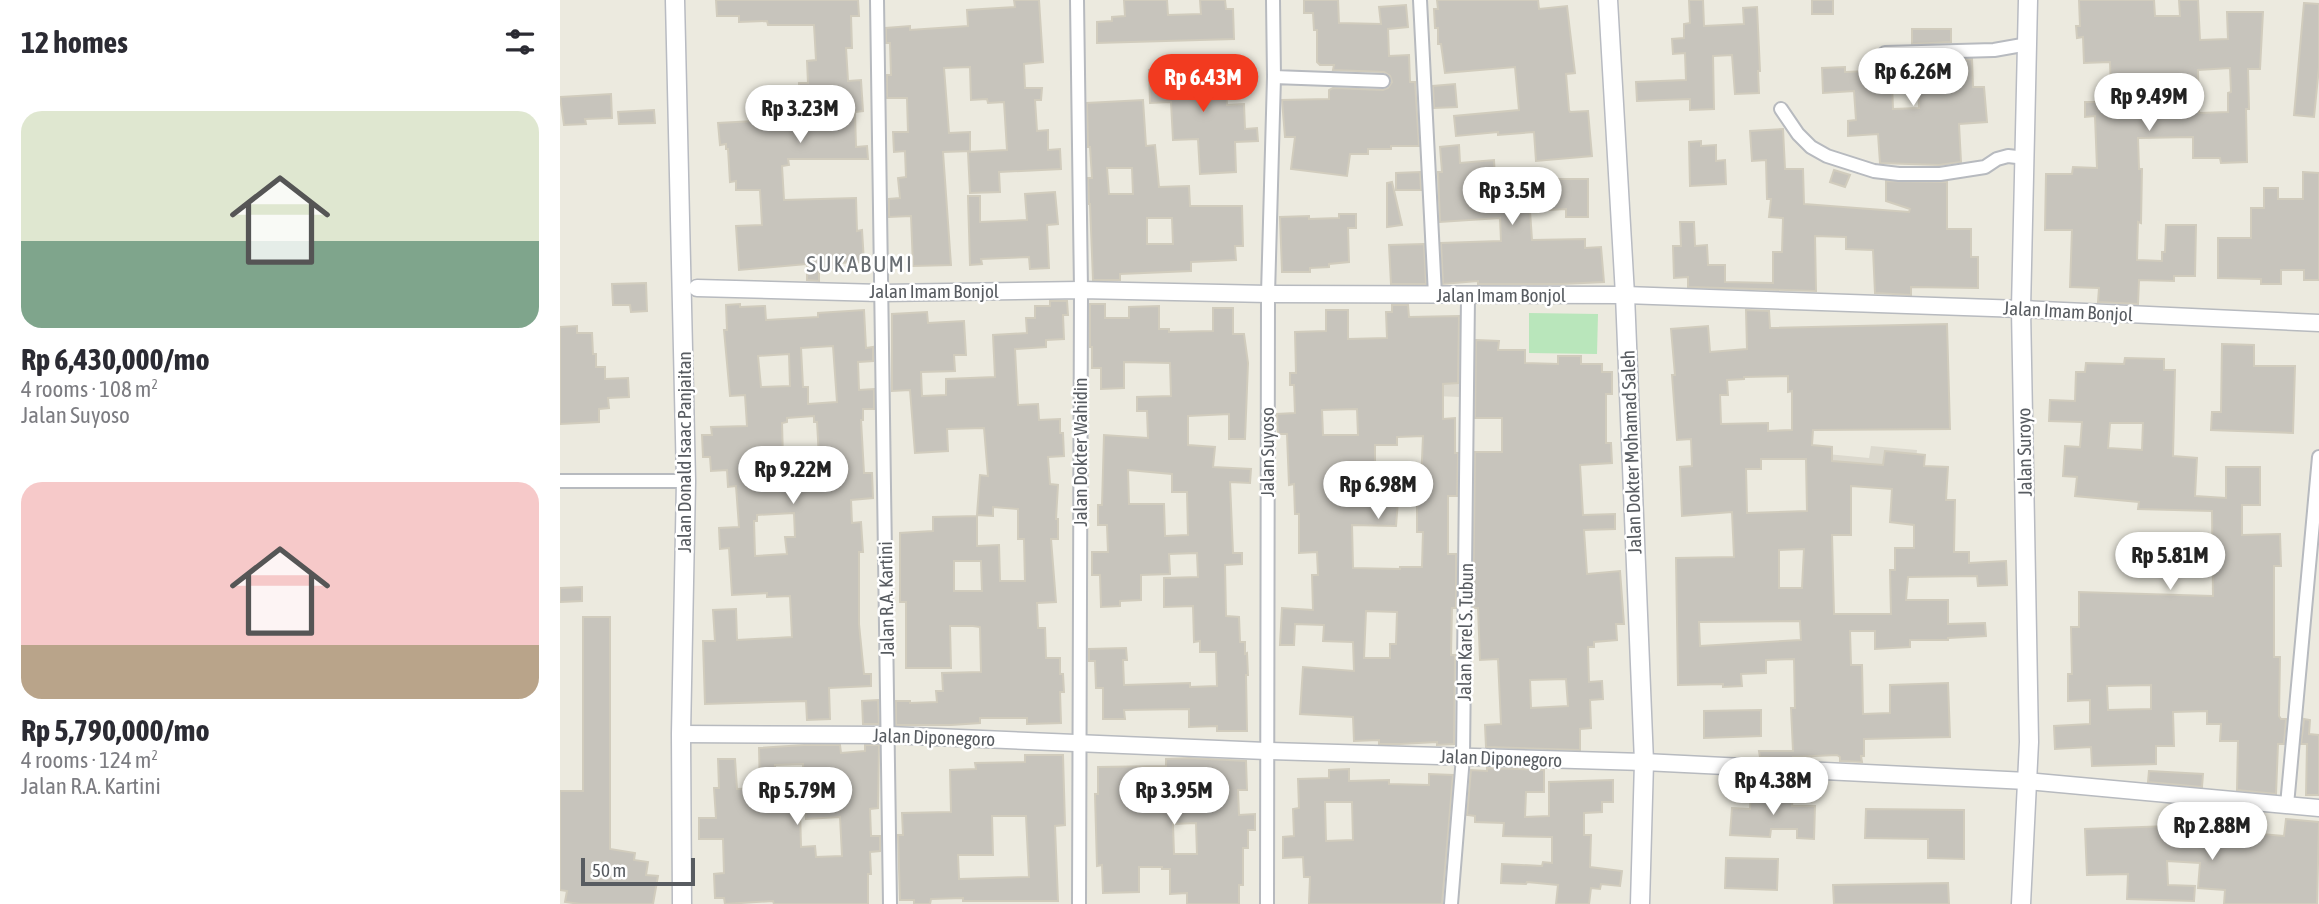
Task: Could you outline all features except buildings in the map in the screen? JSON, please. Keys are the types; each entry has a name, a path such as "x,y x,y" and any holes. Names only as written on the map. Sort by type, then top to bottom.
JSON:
{"main road":[{"name":"Jalan Donald Isaac Panjaitan","path":"675,0 689,287 681,734 682,904"},
{"name":"Jalan Dokter Mohamad Saleh","path":"1608,0 1625,295 1644,762 1640,904"},
{"name":"Jalan Suroyo","path":"2021,904 2029,742 2021,309 2028,0"}],"street":[{"name":"Jalan R.A. Kartini","path":"877,0 890,904"},
{"name":"Jalan Dokter Wahidin","path":"1077,0 1081,290 1079,904"},
{"name":"Jalan Suyoso","path":"1267,904 1268,294 1274,77 1273,0"},
{"path":"1420,0 1435,295"},
{"path":"1885,53 1994,50 2028,44"},
{"path":"1274,77 1382,81"},
{"path":"1781,109 1798,134 1811,147 1827,156 1874,171 1940,174 1985,167 2008,156 2026,158"},
{"name":"Jalan Imam Bonjol","path":"689,287 881,293 1081,290 1468,296 1625,295 2319,323"},
{"name":"Jalan Karel S. Tubun","path":"1451,904 1463,757 1468,296"},
{"path":"2287,804 2319,457"},
{"path":"560,481 686,481"},
{"name":"Jalan Diponegoro","path":"681,734 889,734 1266,751 1644,762 2026,781 2319,808"}],"shaded area":[{"path":"1436,318 1462,318 1460,397 1435,396"},
{"path":"1871,446 1917,450 1913,487 1825,479 1827,454 1869,458"}],"green space":[{"path":"1529,313 1598,314 1597,354 1529,353"}],"district":[{"name":"SUKABUMI","path":"860,264"}]}
